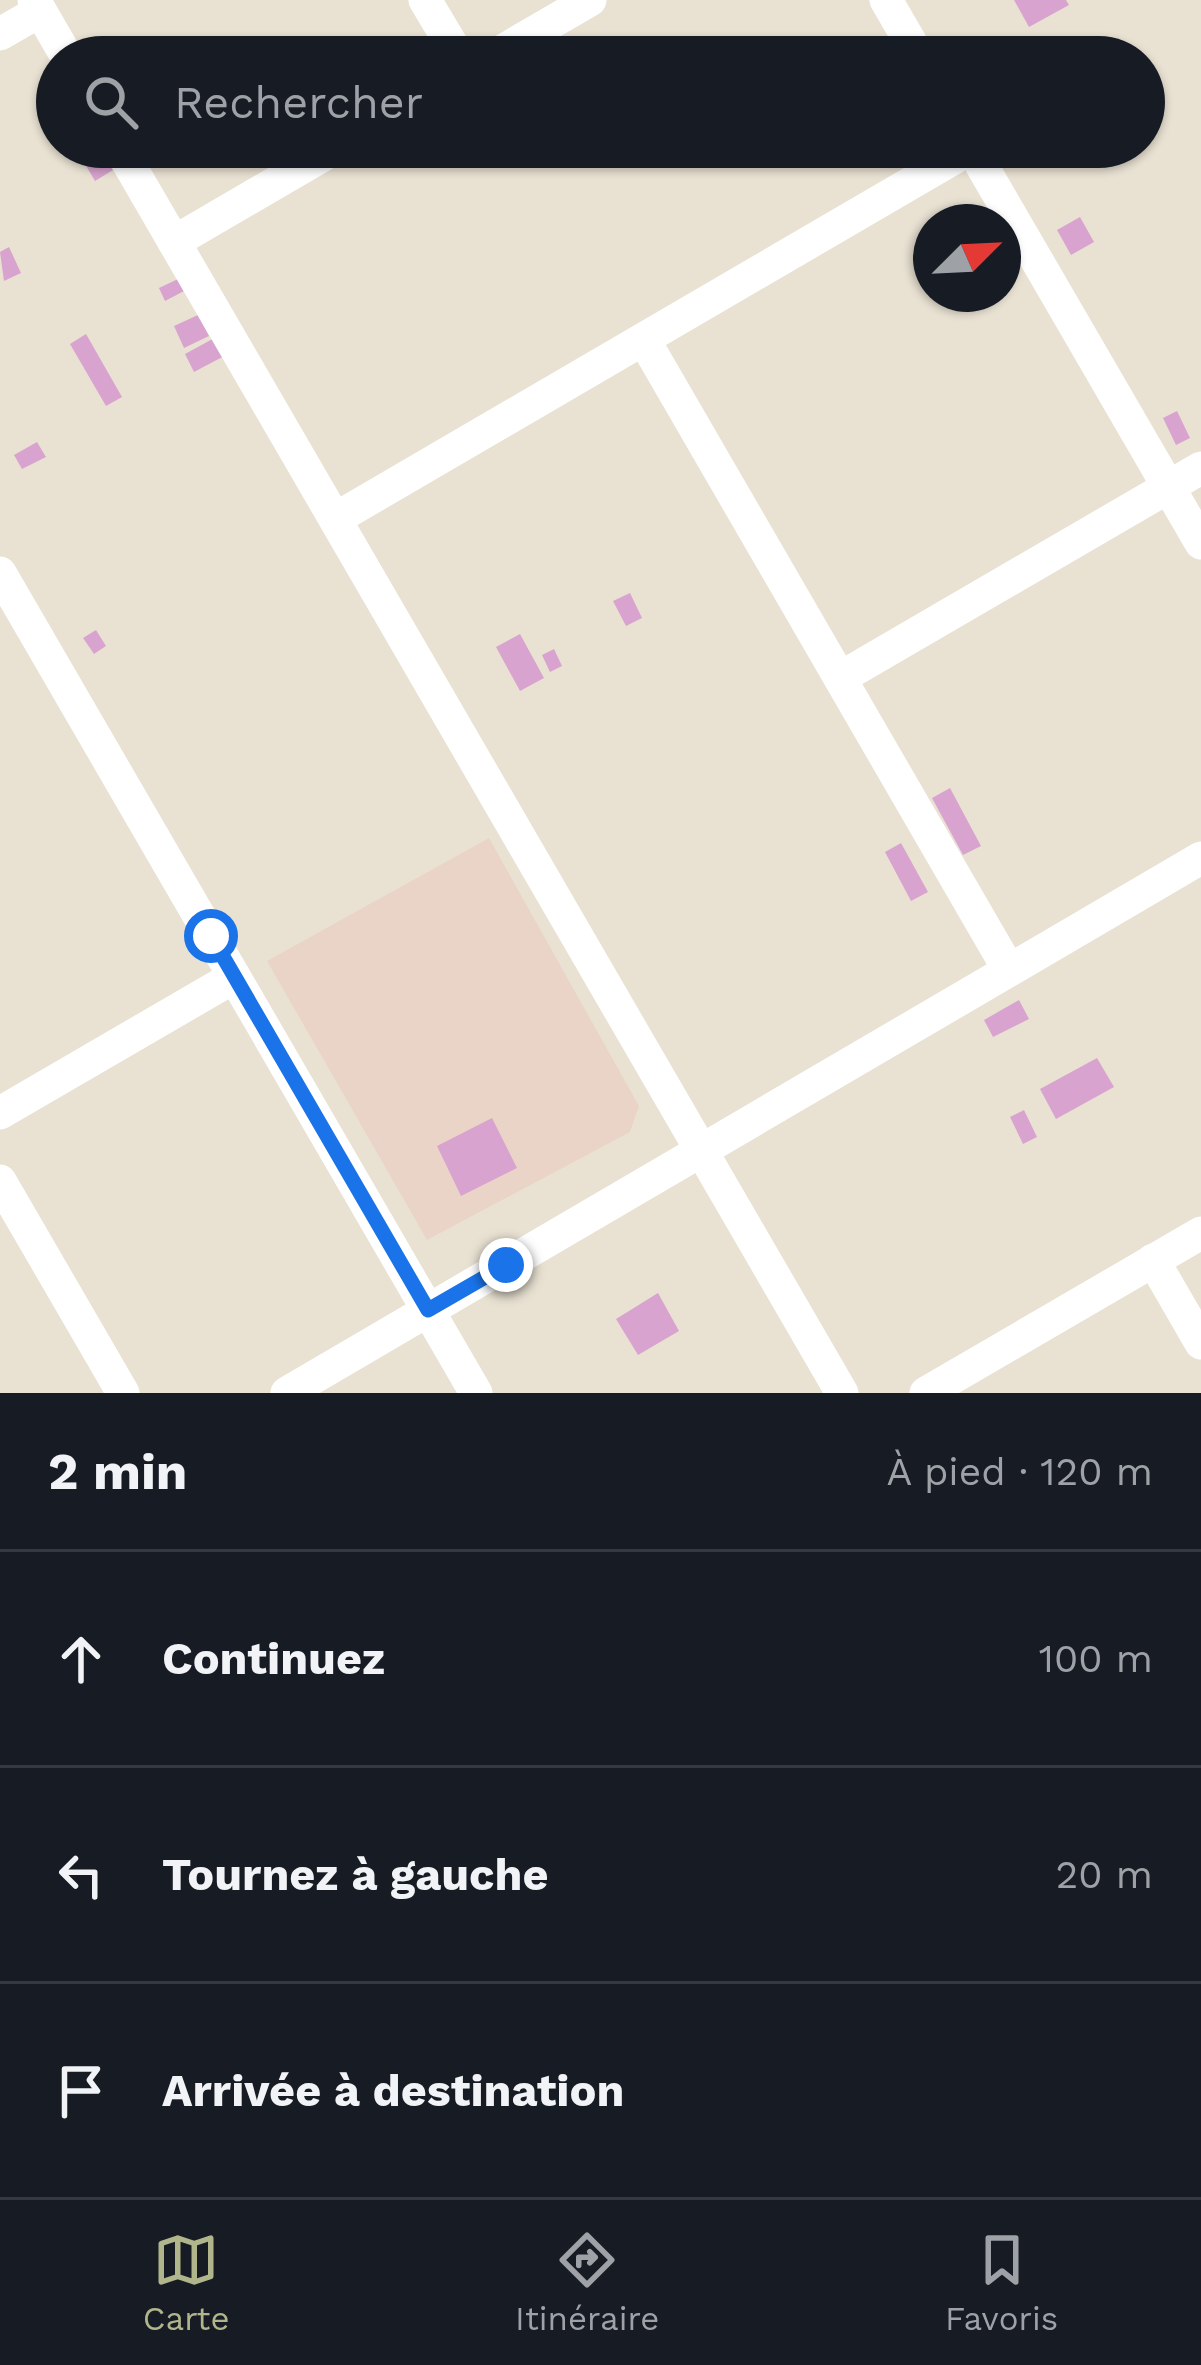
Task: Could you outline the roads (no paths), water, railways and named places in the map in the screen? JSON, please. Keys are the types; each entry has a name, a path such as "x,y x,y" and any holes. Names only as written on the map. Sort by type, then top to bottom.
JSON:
{"street":[{"path":"425,0 446,36"},
{"path":"528,36 590,0"},
{"path":"886,0 907,36"},
{"path":"0,34 37,6 55,36"},
{"path":"131,168 842,1393"},
{"path":"174,242 301,168"},
{"path":"335,519 937,168"},
{"path":"983,168 1201,543"},
{"path":"644,340 1010,970"},
{"path":"840,678 1201,468"},
{"path":"0,573 476,1393"},
{"path":"287,1393 1201,858"},
{"path":"0,1113 234,977"},
{"path":"0,1181 123,1393"},
{"path":"926,1393 1201,1233"},
{"path":"1154,1261 1201,1342"}]}
